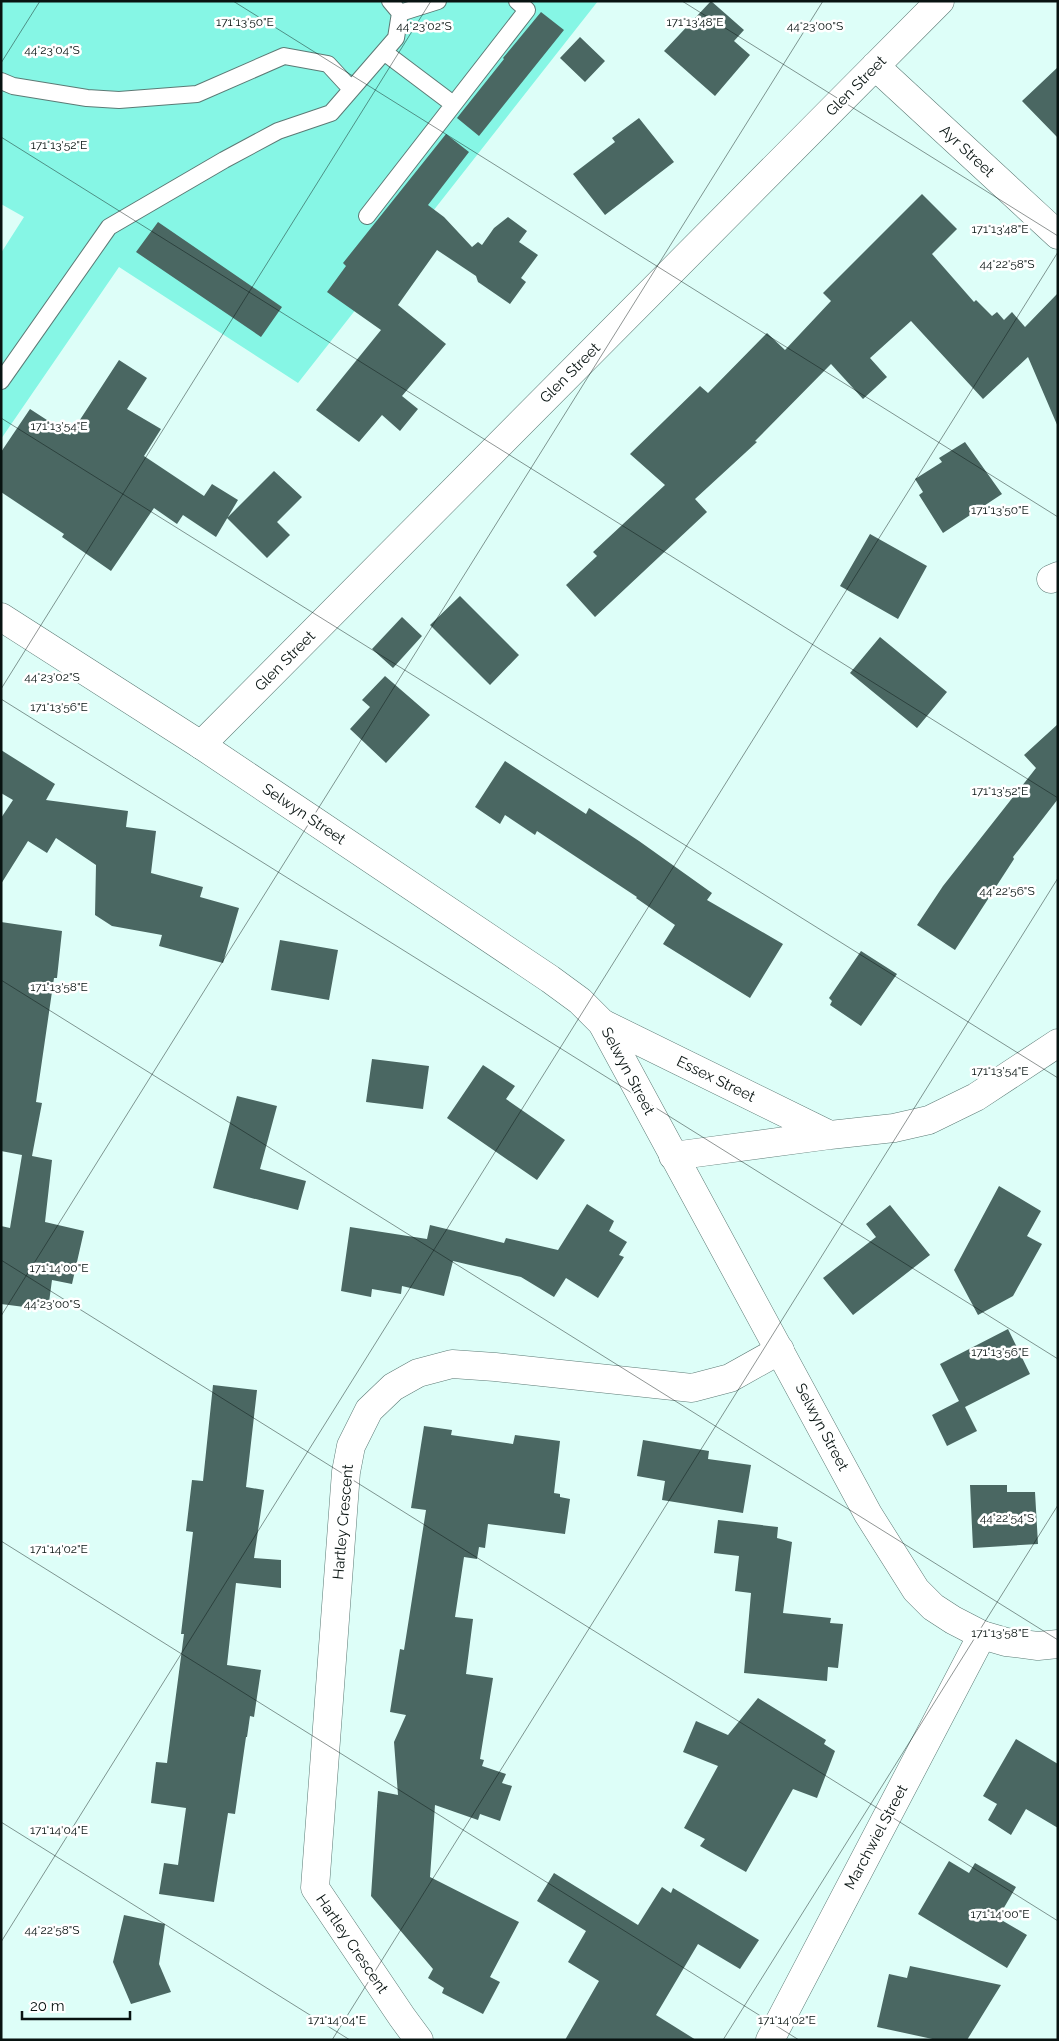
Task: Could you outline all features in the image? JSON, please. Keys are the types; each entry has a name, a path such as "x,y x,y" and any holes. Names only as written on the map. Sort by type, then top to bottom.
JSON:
{"street":[{"name":"Glen Street","path":"201,745 940,1"},
{"name":"Ayr Street","path":"875,66 1058,235"},
{"name":"Selwyn Street","path":"1,617 201,745 580,1001 602,1023 868,1514 916,1590 933,1606 953,1620 982,1635 1006,1642 1038,1646 1058,1644"},
{"name":"Essex Street","path":"602,1023 830,1135"},
{"path":"673,1156 894,1128 929,1120 976,1097 1058,1042"},
{"name":"Hartley Crescent","path":"419,2040 315,1888 346,1472 351,1446 369,1410 393,1387 418,1373 452,1364 692,1388 730,1378 780,1350"},
{"name":"Marchwiel Street","path":"770,2040 982,1635"}],"lane":[{"path":"1,382 109,227 278,131 331,113 396,38 395,7 438,1"},
{"path":"367,216 526,10 517,1"},
{"path":"384,52 453,104"},
{"path":"1,81 13,86 87,98 119,100 196,94 284,56 328,64 351,89"}],"green space":[{"path":"1,1 598,1 298,383 119,267 1,439 1,253 24,217 1,204"}],"building":[{"path":"711,1 744,30 734,41 750,55 715,96 664,51"},
{"path":"541,12 564,30 479,136 457,118"},
{"path":"580,37 605,61 585,82 560,58"},
{"path":"1058,67 1058,138 1022,101"},
{"path":"639,118 674,162 605,215 573,174 615,142 612,138"},
{"path":"446,134 469,152 428,205 444,217 472,247 478,242 482,245 494,228 508,217 527,231 519,242 538,255 521,278 526,282 510,304 478,282 476,276 437,250 398,305 446,344 402,396 418,409 400,431 382,415 359,442 316,410 381,330 327,292 346,266 343,263"},
{"path":"922,194 957,229 932,254 974,302 976,300 992,316 997,312 1004,320 1012,312 1025,327 1058,293 1058,427 1028,357 983,399 911,321 870,358 887,377 863,399 831,364 755,441 757,442 695,499 707,512 595,617 566,585 597,556 593,552 665,485 630,454 700,386 708,393 767,333 785,350 831,301 823,293"},
{"path":"158,222 282,307 261,337 136,252"},
{"path":"119,360 147,378 127,409 161,429 144,456 204,496 212,484 238,500 216,537 183,515 177,524 154,508 111,571 62,537 64,534 1,492 1,452 30,409 70,435"},
{"path":"965,442 1002,494 943,533 919,495 923,492 915,479 942,462 939,458"},
{"path":"274,471 302,497 277,522 290,535 267,558 227,518"},
{"path":"870,534 927,566 898,619 840,586"},
{"path":"460,596 519,655 490,685 430,625"},
{"path":"402,617 422,636 393,668 372,649"},
{"path":"880,637 947,692 917,728 850,673"},
{"path":"385,676 430,715 386,763 350,729 370,707 362,700"},
{"path":"1058,724 1058,799 1013,857 1014,859 955,950 917,925 943,886 1036,768 1024,755"},
{"path":"1,750 55,784 46,800 128,811 126,827 156,831 151,873 203,887 200,897 239,908 223,963 159,946 162,935 112,926 95,915 96,865 56,838 47,853 28,841 1,884 1,818 13,800 1,793"},
{"path":"505,761 586,814 589,808 712,893 707,900 783,944 750,998 663,944 675,925 637,897 537,831 535,835 505,815 500,824 475,807"},
{"path":"1,922 62,931 57,978 54,978 36,1102 42,1103 32,1156 52,1160 45,1222 84,1231 72,1284 52,1280 48,1310 1,1304 1,1226 10,1228 22,1155 1,1151"},
{"path":"280,940 338,950 329,1000 271,990"},
{"path":"861,951 897,974 861,1026 830,1005 832,1001 829,998"},
{"path":"372,1059 429,1066 423,1109 366,1102"},
{"path":"483,1065 515,1086 506,1099 565,1140 537,1180 447,1118"},
{"path":"237,1096 277,1106 260,1169 306,1181 298,1210 213,1188"},
{"path":"999,1186 1041,1211 1027,1236 1042,1244 1013,1296 978,1315 954,1270"},
{"path":"587,1204 614,1221 609,1231 627,1242 619,1255 624,1257 598,1298 566,1278 554,1297 521,1277 453,1261 444,1296 402,1286 401,1294 372,1289 371,1297 341,1291 350,1227 427,1239 430,1225 504,1243 506,1238 558,1250"},
{"path":"890,1205 930,1255 853,1315 823,1278 876,1237 866,1224"},
{"path":"1008,1329 1030,1374 965,1407 977,1431 947,1446 932,1415 959,1401 940,1364"},
{"path":"213,1385 257,1390 246,1487 264,1490 254,1558 281,1560 281,1588 236,1583 227,1665 261,1670 254,1717 250,1716 246,1737 235,1814 228,1813 214,1902 159,1894 164,1863 178,1865 186,1808 151,1803 156,1762 167,1763 184,1634 181,1634 193,1532 186,1531 192,1480 203,1481"},
{"path":"424,1426 452,1430 451,1435 513,1444 515,1435 560,1441 554,1493 560,1494 560,1497 570,1499 565,1534 488,1524 485,1548 479,1547 477,1559 464,1557 455,1617 473,1619 466,1674 493,1678 480,1759 484,1760 482,1766 506,1774 502,1783 512,1786 500,1821 480,1814 478,1820 435,1805 430,1877 519,1922 490,1977 500,1982 483,2014 442,1993 444,1988 428,1978 433,1969 371,1896 378,1791 398,1795 394,1742 406,1715 390,1712 400,1649 404,1650 426,1510 411,1508"},
{"path":"643,1440 709,1451 708,1459 751,1465 743,1513 662,1500 665,1481 637,1476"},
{"path":"970,1485 1007,1485 1007,1492 1035,1492 1038,1544 973,1548"},
{"path":"718,1520 778,1527 777,1538 792,1542 783,1613 831,1618 830,1623 843,1624 838,1668 828,1667 827,1681 744,1673 751,1593 735,1591 739,1556 714,1553"},
{"path":"758,1698 826,1740 824,1744 835,1751 817,1798 793,1789 746,1872 700,1846 705,1839 684,1828 718,1766 683,1752 696,1721 728,1735"},
{"path":"1016,1739 1058,1764 1058,1828 1026,1809 1011,1835 988,1820 997,1804 983,1796"},
{"path":"949,1861 969,1873 975,1863 1016,1887 998,1918 1027,1935 1007,1968 918,1914"},
{"path":"554,1873 638,1925 662,1887 671,1893 673,1888 759,1940 740,1969 698,1944 656,2015 696,2040 565,2040 599,1981 568,1962 586,1931 537,1901"},
{"path":"124,1915 165,1924 159,1964 171,1992 131,2004 113,1962"},
{"path":"910,1966 1001,1985 967,2040 937,2040 877,2027 889,1974 907,1978"}]}
